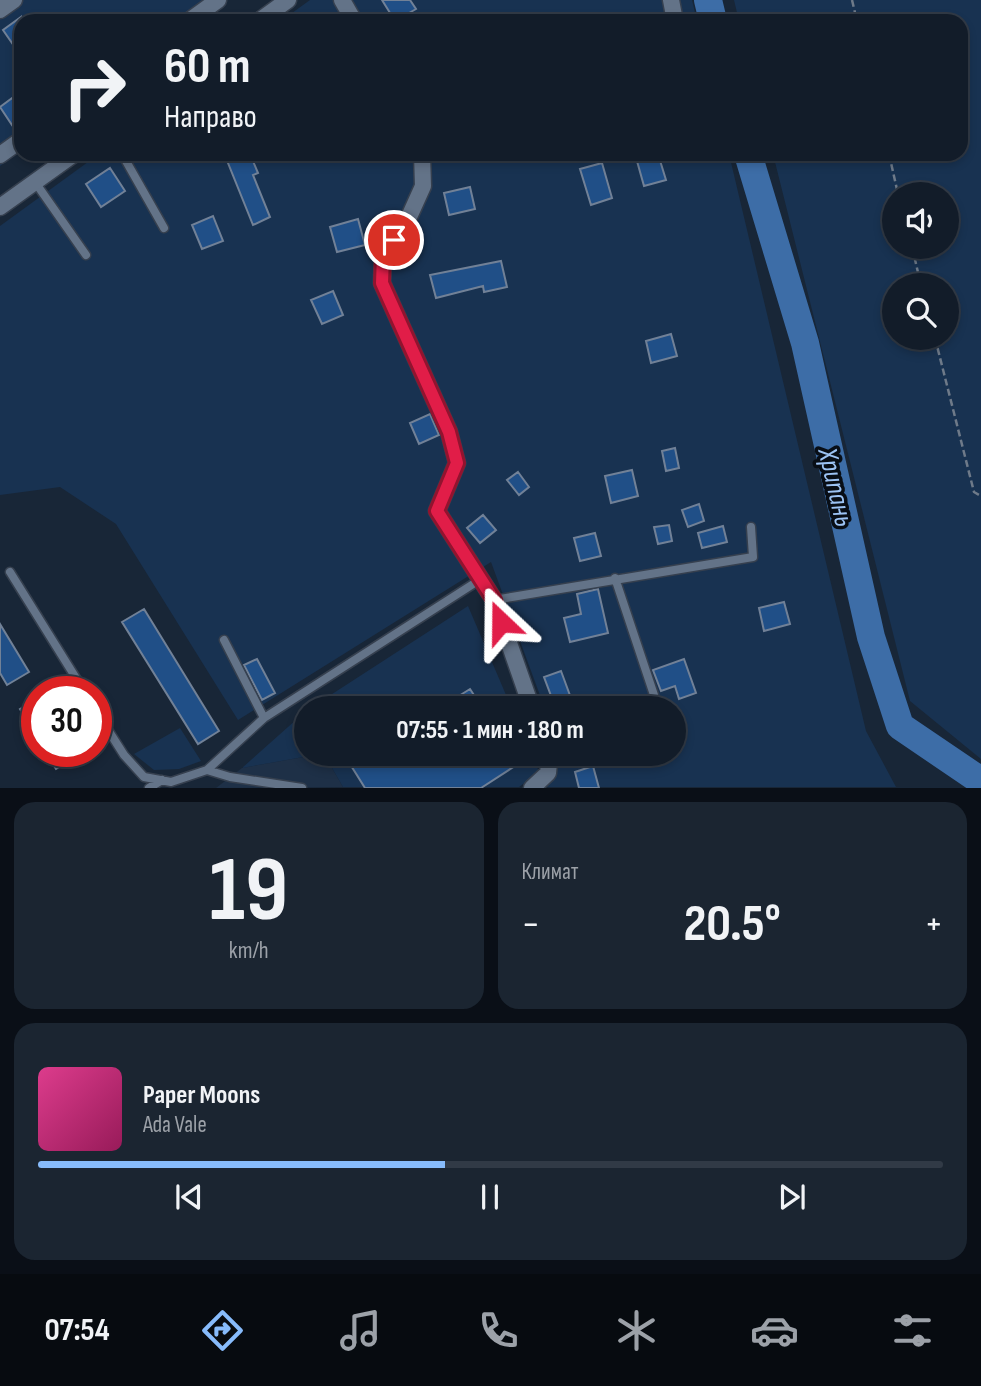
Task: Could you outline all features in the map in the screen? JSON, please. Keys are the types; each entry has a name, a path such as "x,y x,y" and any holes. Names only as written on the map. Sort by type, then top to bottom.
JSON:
{"street":[{"path":"0,10 14,0"},
{"path":"199,14 218,0"},
{"path":"269,14 288,0"},
{"path":"0,207 64,161"},
{"path":"422,161 423,186 405,226 383,255 382,283 449,432 457,463 437,511 494,600 527,696"},
{"path":"532,788 548,772 549,766"}],"lane":[{"path":"126,161 164,228"},
{"path":"34,182 86,255"},
{"path":"494,600 753,557 751,527"},
{"path":"10,572 75,676"},
{"path":"615,578 654,695"},
{"path":"112,736 124,755 144,777 171,782 207,770 264,718 481,579"},
{"path":"224,640 264,718"},
{"path":"207,770 230,777 302,788"},
{"path":"149,788 162,780"}],"path":[{"path":"891,161 895,182"},
{"path":"938,350 974,492 981,496"}],"shaded area":[{"path":"0,0 226,0 207,14 14,14 14,156 0,166"},
{"path":"310,0 692,0 695,14 291,14"},
{"path":"734,0 981,0 981,759 910,701 775,161 968,161 968,14 737,14"},
{"path":"89,161 731,161 866,731 896,787 544,787 553,766 686,766 686,696 540,696 491,562 238,720 116,524 60,487 0,495 0,226"},
{"path":"468,606 506,696 329,696"},
{"path":"294,722 294,759 242,768"},
{"path":"180,728 201,761 179,769 154,770 134,754"},
{"path":"294,759 294,766 331,766 343,787 216,788 242,768"},
{"path":"331,766 537,766 539,772 519,787 343,787"}],"building":[{"path":"382,0 410,0 416,9 407,14 391,14"},
{"path":"14,22 14,46 3,30"},
{"path":"14,97 14,124 12,125 0,107"},
{"path":"227,161 253,161 258,173 253,175 270,217 253,225"},
{"path":"637,161 660,161 666,180 644,186"},
{"path":"602,163 612,198 591,205 580,169"},
{"path":"110,168 125,191 101,207 86,184"},
{"path":"470,187 475,209 449,215 444,193"},
{"path":"213,216 223,241 202,249 192,225"},
{"path":"358,219 365,245 337,252 330,227"},
{"path":"501,261 507,287 484,292 483,286 436,298 430,275"},
{"path":"333,291 343,315 322,324 311,300"},
{"path":"671,334 677,356 651,363 646,341"},
{"path":"430,414 439,435 419,444 410,423"},
{"path":"675,448 679,468 666,471 662,451"},
{"path":"632,470 638,496 611,503 605,476"},
{"path":"518,472 529,487 519,495 507,480"},
{"path":"699,504 704,521 688,527 682,510"},
{"path":"483,515 496,530 480,543 467,528"},
{"path":"669,525 672,541 658,544 654,527"},
{"path":"723,526 727,542 702,548 698,533"},
{"path":"595,533 601,556 580,561 574,538"},
{"path":"598,589 608,633 570,642 564,618 581,614 577,594"},
{"path":"784,602 790,624 764,631 759,608"},
{"path":"144,609 219,731 198,744 122,622"},
{"path":"0,624 29,672 7,685 0,673"},
{"path":"257,659 275,693 262,700 244,665"},
{"path":"684,659 696,693 678,696 675,686 661,691 653,670"},
{"path":"561,671 570,696 551,696 544,677"},
{"path":"470,689 475,696 459,696"},
{"path":"351,766 515,766 481,788 365,788"},
{"path":"593,766 599,788 579,788 575,772"}],"waterway":[{"name":"Хрипань","path":"708,0 711,14"},
{"name":"Хрипань","path":"750,161 805,343 871,637 900,726 981,781"}],"route":[{"path":"394,240 383,255 382,283 449,432 457,463 437,511 494,600 501,622"}]}
